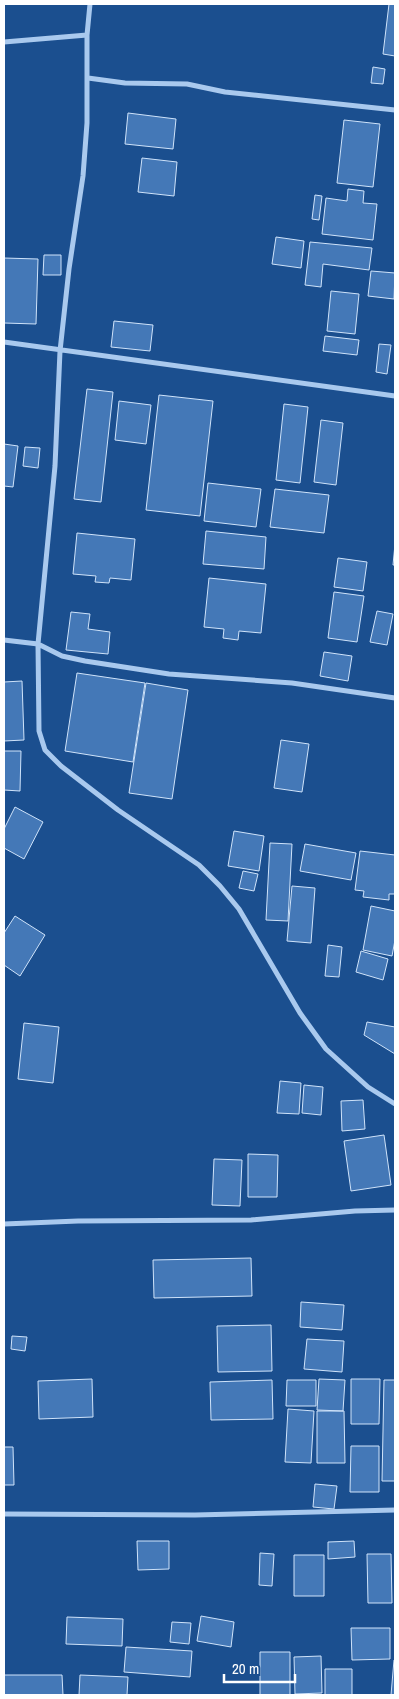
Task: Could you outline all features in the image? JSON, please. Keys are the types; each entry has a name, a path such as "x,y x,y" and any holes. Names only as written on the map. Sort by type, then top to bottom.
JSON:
{"street":[{"path":"90,4 87,36 87,123 83,176 69,269 60,351 55,466 38,644 39,731 45,750 61,766 118,810 199,866 220,886 239,909 300,1014 326,1049 368,1087 395,1104"},
{"path":"4,42 87,36"},
{"path":"88,78 125,83 188,84 226,92 395,110"},
{"path":"4,342 395,396"},
{"path":"4,640 38,644 62,656 169,674 292,683 395,698"},
{"path":"4,1224 78,1220 251,1220 355,1211 395,1210"},
{"path":"4,1514 195,1515 395,1510"}],"building":[{"path":"389,4 395,4 395,56 383,54"},
{"path":"373,67 385,69 383,84 371,83"},
{"path":"128,113 176,119 173,149 125,144"},
{"path":"344,120 380,124 373,187 337,183"},
{"path":"142,158 177,162 174,196 138,192"},
{"path":"348,189 364,191 363,203 377,204 373,240 322,234 326,198 347,201"},
{"path":"315,195 322,196 319,220 312,219"},
{"path":"276,237 304,241 301,268 272,264"},
{"path":"310,242 372,248 369,270 323,264 321,287 305,285"},
{"path":"44,255 61,255 61,275 43,275"},
{"path":"4,258 38,259 36,324 4,323"},
{"path":"371,271 395,273 394,299 368,296"},
{"path":"331,291 359,294 355,334 327,331"},
{"path":"114,321 153,325 150,351 111,347"},
{"path":"325,336 359,340 357,355 323,351"},
{"path":"379,344 391,345 387,374 376,372"},
{"path":"87,389 113,392 101,502 74,499"},
{"path":"159,395 213,401 200,516 146,510"},
{"path":"119,401 151,405 146,444 115,440"},
{"path":"284,404 308,407 300,483 276,480"},
{"path":"321,420 343,423 336,485 314,482"},
{"path":"4,444 18,446 13,487 4,486"},
{"path":"25,447 40,448 38,468 23,466"},
{"path":"208,483 261,489 256,527 204,521"},
{"path":"275,489 329,495 324,533 270,527"},
{"path":"206,531 266,537 264,569 203,564"},
{"path":"77,533 135,539 131,580 110,578 109,583 95,582 96,576 73,574"},
{"path":"395,544 395,565 393,565"},
{"path":"338,558 367,562 363,591 334,587"},
{"path":"209,578 266,584 261,633 239,631 238,640 223,638 224,629 204,627"},
{"path":"334,592 364,596 357,642 328,638"},
{"path":"377,611 393,614 387,645 370,642"},
{"path":"71,612 90,614 88,629 110,632 108,654 66,650"},
{"path":"324,652 352,656 348,681 320,676"},
{"path":"77,673 145,683 133,762 65,751"},
{"path":"22,681 24,740 4,741 4,682"},
{"path":"146,683 188,690 172,799 129,793"},
{"path":"281,740 309,744 302,792 274,788"},
{"path":"4,751 21,751 20,791 4,790"},
{"path":"15,807 43,822 24,859 4,848 4,829"},
{"path":"234,831 264,836 259,871 228,866"},
{"path":"270,843 292,844 288,921 266,920"},
{"path":"305,844 356,853 351,880 300,871"},
{"path":"360,851 395,855 395,894 389,894 389,900 363,897 364,891 355,890"},
{"path":"243,871 258,874 254,891 239,888"},
{"path":"292,886 315,888 311,943 287,941"},
{"path":"371,906 395,911 395,940 392,956 363,950"},
{"path":"15,916 45,935 20,976 4,965 4,933"},
{"path":"328,945 342,947 339,977 325,976"},
{"path":"361,951 388,959 383,980 356,972"},
{"path":"367,1022 395,1027 395,1054 364,1035"},
{"path":"24,1023 59,1027 53,1083 18,1079"},
{"path":"280,1081 301,1083 299,1114 277,1113"},
{"path":"304,1085 323,1087 321,1115 302,1113"},
{"path":"363,1100 365,1129 342,1131 341,1101"},
{"path":"384,1135 391,1185 351,1191 344,1141"},
{"path":"248,1154 278,1155 277,1197 248,1197"},
{"path":"214,1159 242,1160 240,1206 212,1205"},
{"path":"251,1258 252,1296 154,1298 153,1260"},
{"path":"301,1302 344,1305 342,1330 300,1327"},
{"path":"271,1325 272,1371 218,1372 217,1326"},
{"path":"12,1336 27,1337 25,1351 11,1349"},
{"path":"307,1339 344,1341 342,1372 304,1369"},
{"path":"92,1379 93,1417 39,1419 38,1381"},
{"path":"319,1379 345,1380 343,1411 317,1410"},
{"path":"351,1379 380,1379 379,1424 351,1424"},
{"path":"272,1380 273,1419 211,1420 210,1382"},
{"path":"287,1380 316,1380 316,1406 286,1406"},
{"path":"384,1380 395,1380 395,1481 382,1481"},
{"path":"288,1409 314,1411 311,1463 285,1462"},
{"path":"317,1411 344,1411 345,1463 317,1463"},
{"path":"351,1446 379,1446 379,1492 350,1492"},
{"path":"4,1447 13,1447 14,1485 4,1485"},
{"path":"315,1484 337,1486 334,1509 313,1507"},
{"path":"137,1541 169,1541 169,1569 138,1570"},
{"path":"354,1541 355,1557 328,1559 328,1542"},
{"path":"260,1553 274,1554 272,1586 259,1585"},
{"path":"367,1554 391,1554 392,1603 368,1603"},
{"path":"294,1555 324,1555 324,1596 294,1596"},
{"path":"201,1616 234,1622 231,1647 197,1641"},
{"path":"67,1617 123,1619 122,1646 66,1644"},
{"path":"172,1622 191,1623 189,1644 170,1642"},
{"path":"351,1628 390,1628 390,1659 352,1660"},
{"path":"126,1647 192,1651 190,1677 124,1672"},
{"path":"260,1652 290,1652 290,1695 260,1695"},
{"path":"321,1656 322,1693 295,1694 294,1657"},
{"path":"394,1660 395,1695 391,1695"},
{"path":"325,1669 352,1669 352,1695 325,1695"},
{"path":"4,1675 62,1675 63,1695 4,1695"},
{"path":"80,1675 128,1677 127,1695 79,1695"}]}
